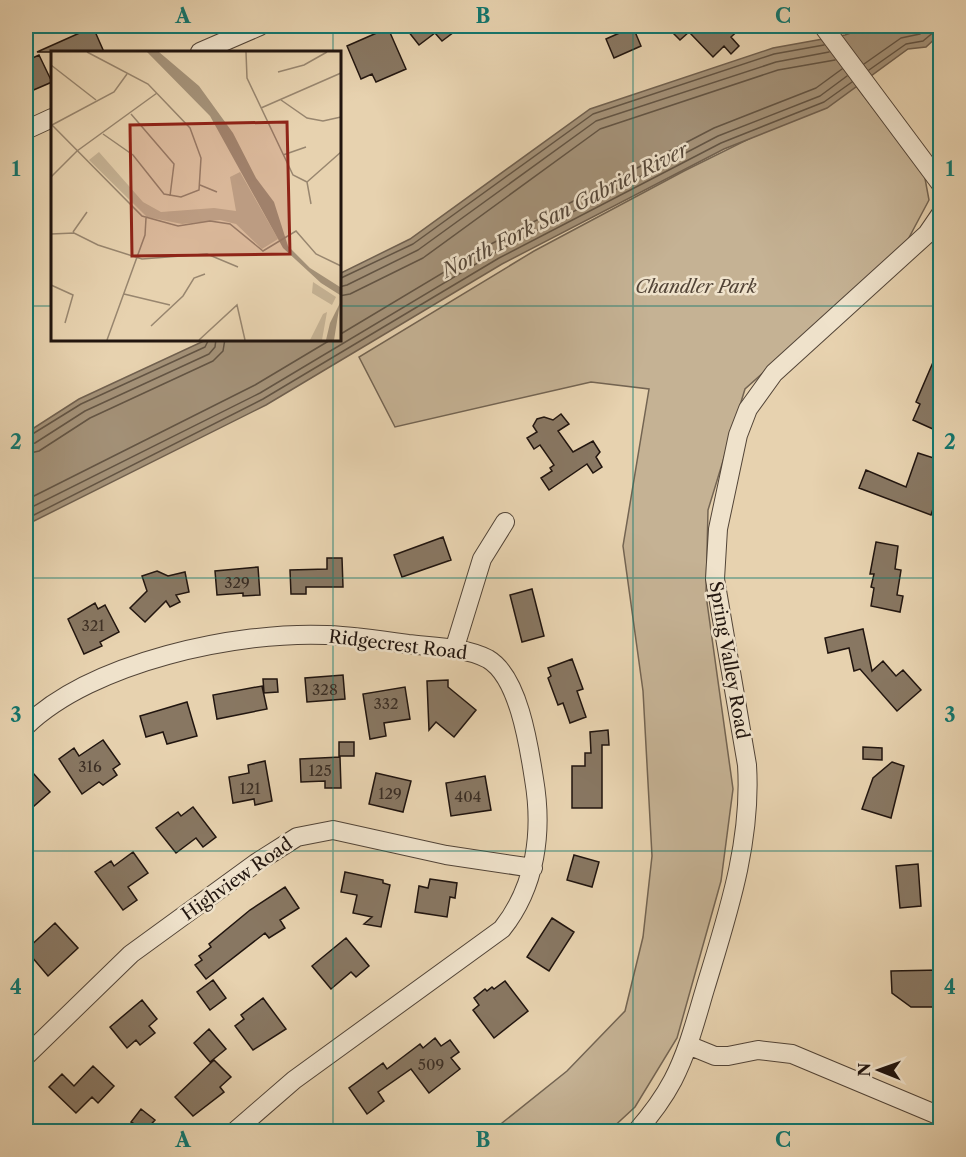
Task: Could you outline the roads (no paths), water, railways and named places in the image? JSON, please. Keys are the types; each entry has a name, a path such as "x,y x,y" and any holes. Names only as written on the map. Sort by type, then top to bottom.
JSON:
{"street":[{"path":"824,26 940,183"},
{"path":"202,51 248,28"},
{"path":"26,130 51,118"},
{"name":"Spring Valley Road","path":"636,1131 663,1098 688,1045 738,872 748,814 747,765 715,579 718,529 738,435 748,409 774,373 927,234 940,215"},
{"path":"454,650 482,559 505,522"},
{"name":"Ridgecrest Road","path":"26,726 36,716 83,687 129,667 173,654 252,638 327,635 454,650 488,659 504,676 513,694 527,739 535,788 537,813 532,868 523,896 502,929 294,1080 234,1131"},
{"name":"Highview Road","path":"26,1056 132,954 263,858 297,837 333,830 405,847 532,868"},
{"path":"688,1045 715,1056 758,1050 792,1054 940,1116"}],"water":[{"name":"North Fork San Gabriel River","path":"871,26 940,26 940,34 926,47 908,49 827,108 724,149 502,264 266,405 26,525 26,433 79,399 206,340 340,340 340,274 410,239 590,109 773,48 845,35"}],"park label":[{"name":"Chandler Park","path":"696,287"}]}
